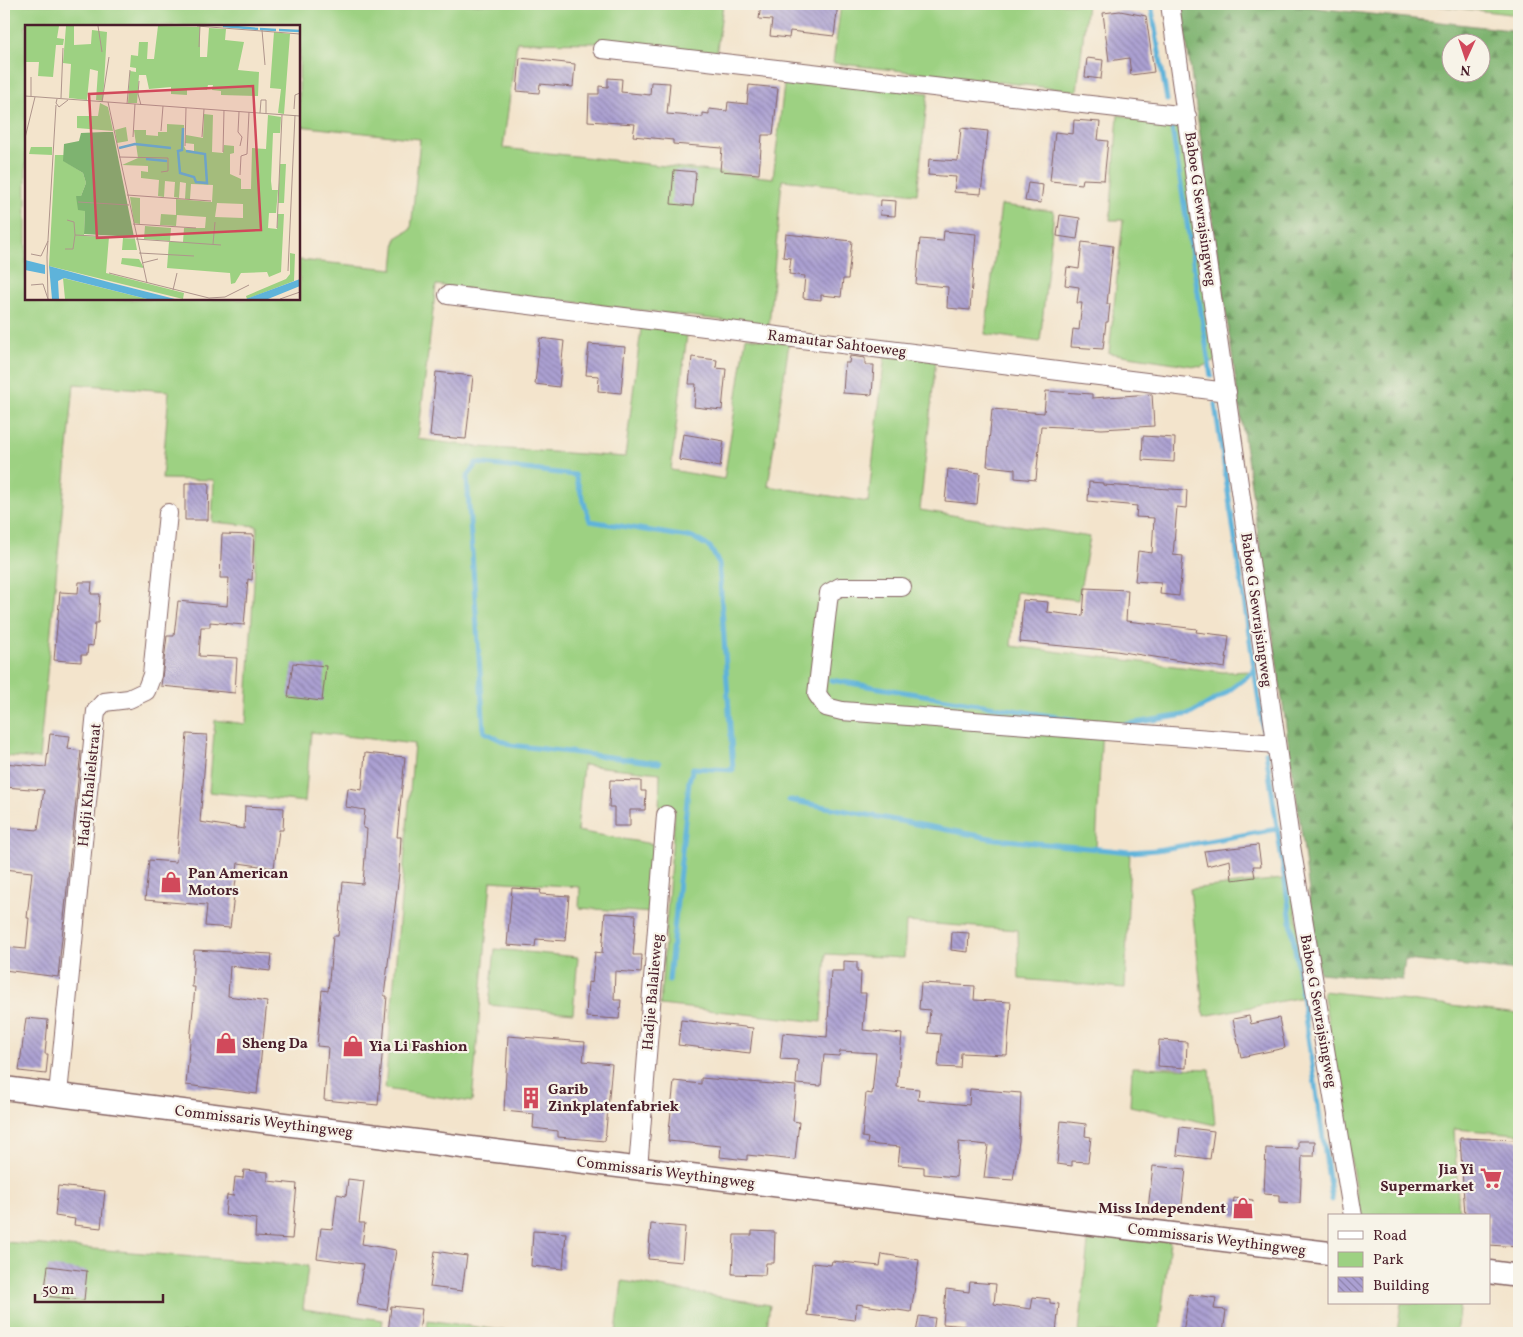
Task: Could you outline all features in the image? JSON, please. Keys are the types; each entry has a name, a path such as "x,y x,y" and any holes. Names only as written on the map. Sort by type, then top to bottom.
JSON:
{"main road":[{"name":"Commissaris Weythingweg","path":"4,1088 638,1169 1328,1253"},
{"path":"1490,1272 1519,1276"}],"street":[{"name":"Baboe G Sewrajsingweg","path":"1170,4 1291,846 1353,1214"},
{"path":"602,49 1187,116"},
{"name":"Ramautar Sahtoeweg","path":"448,295 1227,392"},
{"name":"Hadji Khalielstraat","path":"58,1094 96,711 104,702 129,700 146,691 152,675 168,513"},
{"path":"902,587 840,587 830,593 817,694 826,707 842,711 1276,744"},
{"name":"Hadjie Balalieweg","path":"638,1169 666,815"}],"green space":[{"path":"4,4 723,4 716,57 602,43 517,42 503,148 773,178 785,76 928,93 917,194 782,180 769,326 436,285 418,439 479,447 625,457 642,321 688,326 671,470 724,479 746,337 789,343 768,486 868,502 885,354 936,359 920,510 1090,537 1078,600 1016,592 1011,646 1223,672 1254,671 1223,695 1190,714 1113,727 1102,725 1096,848 1130,852 1125,988 1019,979 1018,930 906,922 904,958 826,954 821,1022 660,1005 675,809 659,810 660,773 583,765 577,831 658,845 653,913 579,908 580,887 491,881 472,1102 385,1089 414,744 311,732 305,802 209,792 215,720 246,724 257,526 212,522 214,480 162,479 169,391 74,384 39,759 4,756"},
{"path":"841,4 1087,4 1077,91 833,63"},
{"path":"1181,4 1283,4 1519,31 1519,971 1405,960 1402,980 1319,973 1302,836"},
{"path":"1422,4 1519,4 1519,15"},
{"path":"1118,115 1176,123 1181,131 1216,360 1201,367 1109,353 1123,220 1110,220"},
{"path":"1001,205 1054,211 1040,342 985,334"},
{"path":"1291,878 1308,996 1204,1016 1190,889"},
{"path":"495,949 578,957 573,1013 489,1005"},
{"path":"1323,991 1519,1014 1519,1134 1454,1129 1459,1214 1360,1214"},
{"path":"1132,1067 1210,1069 1215,1125 1130,1106"},
{"path":"1089,1232 1170,1241 1159,1333 1079,1333"},
{"path":"4,1242 308,1266 303,1309 383,1320 381,1333 4,1333"},
{"path":"622,1281 770,1305 766,1333 616,1333"},
{"path":"1401,1304 1460,1304 1456,1333 1397,1333"},
{"path":"428,1320 520,1333 427,1333"}],"building":[{"path":"761,4 838,4 834,36 790,31 789,38 770,36 772,20 759,19"},
{"path":"1120,11 1146,16 1154,72 1131,75 1129,58 1109,61 1103,13"},
{"path":"520,58 575,64 573,87 540,84 539,93 517,91"},
{"path":"1087,58 1103,60 1101,79 1085,77"},
{"path":"608,78 622,79 621,92 650,95 651,82 670,83 667,114 703,117 703,113 709,114 709,109 727,111 728,102 747,104 749,85 778,88 773,135 762,135 759,174 720,171 722,148 673,144 673,140 633,136 635,124 588,121 589,94 599,94 599,86 608,87"},
{"path":"1074,120 1100,122 1098,140 1108,141 1104,180 1083,179 1082,184 1050,181 1055,132 1073,134"},
{"path":"961,128 988,131 981,194 954,192 956,177 928,175 929,159 958,161"},
{"path":"674,170 696,172 693,206 671,204"},
{"path":"1028,183 1043,185 1041,203 1025,201"},
{"path":"881,200 896,201 895,216 880,215"},
{"path":"1060,215 1080,218 1077,239 1057,236"},
{"path":"944,231 976,234 970,310 947,308 948,287 916,284 920,239 943,241"},
{"path":"786,234 852,241 848,279 843,279 841,297 821,295 821,300 803,298 805,276 789,274 791,258 783,257"},
{"path":"1082,242 1113,246 1107,304 1110,304 1103,349 1071,347 1073,329 1079,330 1082,303 1077,303 1079,287 1065,285 1067,267 1079,269"},
{"path":"540,338 564,341 559,387 535,384"},
{"path":"589,344 625,347 621,393 598,391 599,376 586,375"},
{"path":"850,356 865,358 865,365 874,365 872,395 843,393 845,363 849,363"},
{"path":"692,357 717,360 716,368 726,369 722,410 694,407 696,384 689,384"},
{"path":"436,372 473,376 466,439 430,436"},
{"path":"1046,391 1092,394 1092,398 1152,394 1154,426 1102,429 1041,426 1036,480 1015,478 1015,469 987,466 992,409 1044,413"},
{"path":"683,434 724,441 720,467 679,460"},
{"path":"1143,436 1175,438 1174,462 1142,460"},
{"path":"948,469 980,473 977,504 945,501"},
{"path":"1089,482 1103,483 1103,485 1187,490 1186,508 1177,507 1173,555 1183,556 1179,596 1160,594 1161,583 1135,581 1138,551 1152,553 1154,518 1136,517 1137,506 1088,501"},
{"path":"185,483 209,483 208,520 185,520"},
{"path":"222,534 254,535 252,580 248,579 244,625 210,622 210,627 201,627 199,656 237,658 235,693 161,686 167,636 174,636 178,601 227,606 229,578 220,578"},
{"path":"79,582 92,582 91,594 100,594 98,623 95,623 93,646 88,645 87,655 81,655 81,662 54,660 60,592 78,593"},
{"path":"1085,588 1128,590 1126,621 1197,629 1196,632 1229,636 1225,668 1116,651 1020,642 1023,600 1048,602 1047,612 1083,616"},
{"path":"293,663 326,666 322,701 288,697"},
{"path":"50,734 70,736 68,749 81,751 58,977 4,970 4,947 26,949 32,872 4,869 4,827 38,830 44,790 4,787 4,763 46,767"},
{"path":"187,734 207,735 200,822 244,829 245,806 284,808 283,830 279,830 274,868 238,863 230,928 205,926 207,905 145,900 149,860 176,862"},
{"path":"365,753 405,757 397,837 401,837 399,874 384,996 387,996 378,1105 324,1100 328,1047 317,1046 322,990 328,991 333,936 338,936 343,882 363,884 367,829 363,828 365,810 346,807 348,788 362,790"},
{"path":"610,780 641,781 641,791 646,791 645,810 630,810 630,826 614,826 614,807 609,807"},
{"path":"1258,845 1261,866 1253,866 1255,877 1232,880 1230,860 1207,866 1204,851"},
{"path":"512,888 541,890 540,894 569,896 565,941 536,939 535,947 507,945"},
{"path":"605,913 636,915 633,955 642,955 641,973 615,971 614,1000 621,1000 619,1019 586,1017 588,982 592,983 595,952 602,953"},
{"path":"952,932 969,933 968,952 951,950"},
{"name":"Sheng Da","path":"194,950 272,954 270,971 230,966 228,996 267,1002 257,1094 186,1085 195,987 192,987"},
{"path":"844,961 857,962 857,972 861,972 860,993 866,993 863,1030 902,1034 897,1087 919,1089 918,1100 969,1105 970,1089 1021,1093 1019,1141 1013,1180 984,1178 988,1145 959,1142 956,1177 924,1174 924,1167 898,1165 900,1147 867,1144 868,1138 862,1137 866,1093 872,1094 876,1053 840,1051 839,1056 824,1055 821,1086 796,1084 798,1060 780,1059 783,1033 827,1037 831,971 844,971"},
{"path":"921,983 975,986 974,1000 1011,1002 1007,1055 961,1053 960,1068 938,1067 941,1034 928,1033 930,1010 919,1009"},
{"path":"1249,1016 1251,1024 1279,1018 1285,1048 1241,1057 1233,1019"},
{"path":"26,1018 48,1020 45,1054 48,1054 46,1074 19,1071"},
{"path":"681,1020 753,1028 750,1053 678,1045"},
{"path":"508,1036 585,1042 583,1061 612,1064 605,1141 558,1137 558,1131 533,1128 534,1114 504,1111"},
{"path":"1159,1040 1187,1042 1186,1068 1158,1066"},
{"path":"701,1078 796,1086 793,1121 799,1122 795,1160 747,1155 747,1160 720,1157 721,1146 668,1141 674,1081 701,1084"},
{"path":"1061,1121 1086,1124 1085,1136 1091,1137 1088,1162 1072,1161 1072,1166 1057,1164"},
{"path":"1180,1127 1214,1131 1210,1159 1177,1155"},
{"name":"Jia Yi Supermarket","path":"1460,1138 1519,1140 1519,1247 1490,1245 1490,1214 1465,1214"},
{"path":"1298,1141 1315,1141 1314,1156 1302,1156 1300,1203 1279,1202 1279,1195 1264,1194 1266,1148 1298,1149"},
{"path":"1153,1166 1186,1169 1181,1212 1148,1209"},
{"path":"244,1170 268,1172 268,1181 297,1184 292,1239 255,1237 256,1219 225,1215 227,1195 233,1196 235,1177 243,1178"},
{"path":"348,1179 364,1181 359,1223 365,1223 362,1244 396,1250 387,1310 357,1305 363,1264 317,1258 321,1228 333,1229 337,1194 346,1196"},
{"path":"58,1186 105,1191 101,1228 74,1225 75,1219 55,1216"},
{"name":"Miss Independent","path":"1234,1198 1253,1200 1251,1218 1232,1216"},
{"path":"651,1224 685,1227 682,1262 648,1259"},
{"path":"533,1231 566,1233 563,1269 531,1266"},
{"path":"752,1231 775,1232 774,1263 766,1263 765,1275 732,1274 734,1235 752,1235"},
{"path":"435,1251 467,1256 462,1291 430,1287"},
{"path":"882,1254 919,1260 911,1312 857,1304 855,1320 807,1315 812,1263 831,1265 832,1261 880,1266"},
{"path":"48,1266 87,1271 84,1300 44,1296"},
{"path":"970,1282 996,1284 994,1304 1031,1309 1033,1297 1050,1299 1050,1303 1059,1304 1056,1333 965,1333 966,1326 943,1324 946,1289 969,1292"},
{"path":"1189,1294 1216,1298 1214,1309 1226,1310 1223,1333 1183,1333"},
{"path":"391,1306 422,1309 419,1333 388,1333"},
{"path":"919,1316 935,1318 933,1333 916,1333"}],"waterway":[{"path":"1151,4 1167,100"},
{"path":"1172,128 1211,376"},
{"path":"1215,404 1264,735"},
{"path":"659,763 511,745 484,732 467,478 476,463 575,475 590,521 694,538 710,547 719,564 733,770 693,768 689,781 669,981"},
{"path":"1122,725 1190,714 1223,695 1254,671"},
{"path":"831,680 1075,720"},
{"path":"1266,752 1332,1200"},
{"path":"789,800 995,839 1130,852 1157,850 1277,829"}],"place":[{"name":"Pan American Motors","path":"171,882"},
{"name":"Sheng Da","path":"226,1043"},
{"name":"Yia Li Fashion","path":"353,1046"},
{"name":"Garib Zinkplatenfabriek","path":"531,1098"},
{"name":"Jia Yi Supermarket","path":"1491,1178"},
{"name":"Miss Independent","path":"1243,1208"}]}
